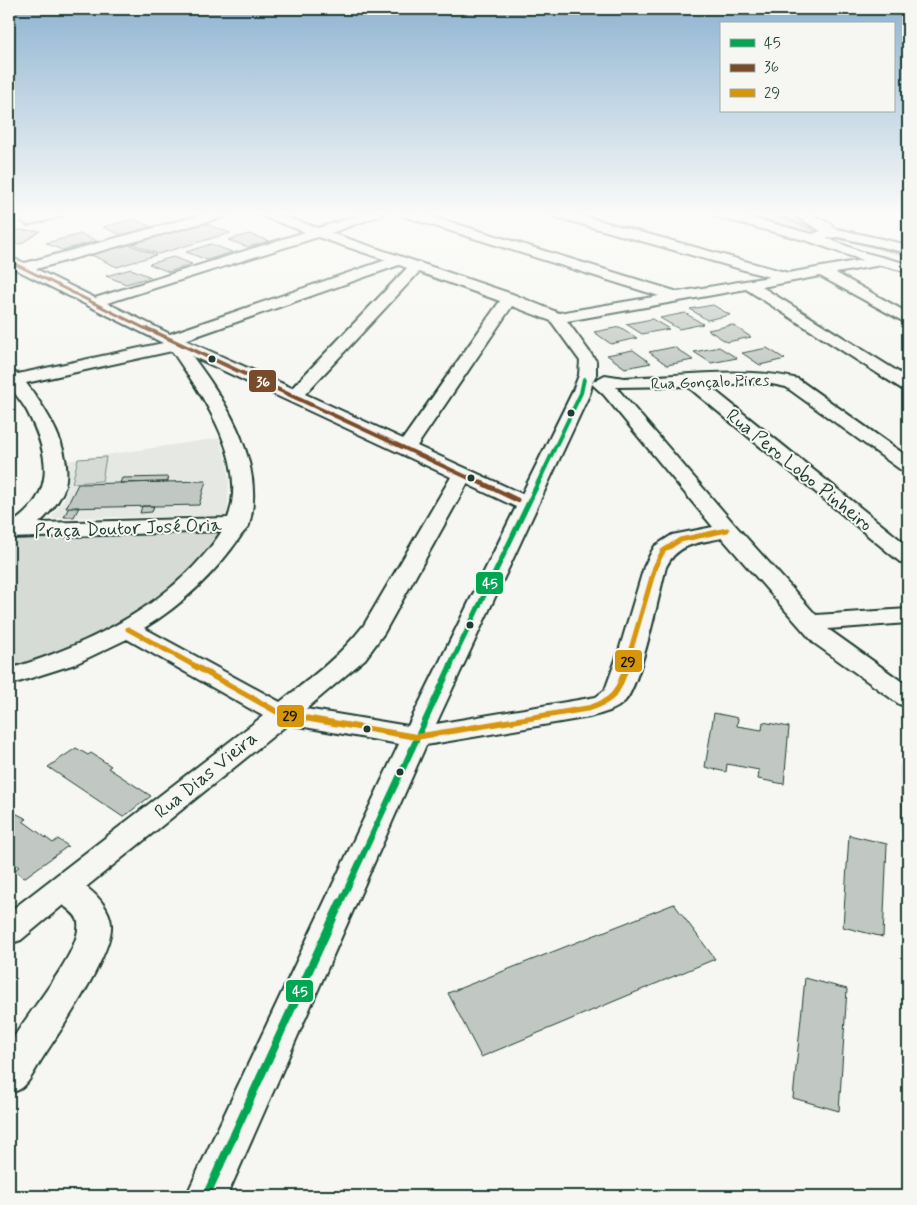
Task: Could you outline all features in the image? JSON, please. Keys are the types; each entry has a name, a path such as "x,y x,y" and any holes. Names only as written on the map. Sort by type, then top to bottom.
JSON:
{"street":[{"path":"25,269 175,343 256,378 528,506"},
{"path":"93,302 199,269"},
{"path":"12,532 43,506 55,481 53,457 45,430 31,403 12,377 175,343 375,269"},
{"path":"294,396 414,269"},
{"path":"426,269 510,298 557,318 588,361 596,383 808,623 822,638 908,698"},
{"path":"590,269 680,297"},
{"path":"758,269 789,278"},
{"path":"557,318 838,269"},
{"path":"823,272 908,319"},
{"path":"749,285 908,385"},
{"path":"406,448 510,298"},
{"path":"9,677 77,654 128,629 183,589 217,553 239,524 243,485 236,453 209,391 175,343"},
{"path":"209,391 228,380 256,378"},
{"name":"Rua Gonçalo Pires","path":"596,383 767,378 784,380 792,383 908,466"},
{"name":"Rua Pero Lobo Pinheiro","path":"692,381 908,557"},
{"path":"206,1196 416,738 528,506 596,383"},
{"name":"Rua Dias Vieira","path":"9,930 336,672 356,653 375,628 462,475"},
{"name":"Praça Doutor José Oria","path":"12,532 239,524"},
{"path":"128,629 281,714 416,738 590,708 605,703 616,694 631,654 655,567 663,551 680,540 727,530"},
{"path":"808,623 908,616"},
{"path":"9,1076 87,955 96,926 90,909 63,888"}],"shaded area":[{"path":"219,438 227,462 229,482 227,516 51,518 63,501 68,486 66,461"},
{"path":"106,457 102,481 72,483 78,459"},
{"path":"237,523 218,550 127,628 9,676 9,536 17,530"}],"building":[{"path":"132,269 151,277 126,284 106,276"},
{"path":"162,269 177,269 169,272"},
{"path":"713,305 730,315 707,320 690,309"},
{"path":"685,313 703,324 679,329 660,318"},
{"path":"652,319 669,329 642,334 626,324"},
{"path":"732,325 751,337 727,342 708,330"},
{"path":"620,327 637,338 611,344 594,332"},
{"path":"674,347 693,360 667,365 649,352"},
{"path":"719,347 737,358 711,363 694,352"},
{"path":"767,348 785,359 760,365 742,353"},
{"path":"633,350 651,363 625,368 607,355"},
{"path":"169,477 167,482 120,483 122,478"},
{"path":"206,481 199,505 66,508 78,484"},
{"path":"142,506 154,506 152,512 140,513"},
{"path":"69,507 79,507 74,517 64,517"},
{"path":"714,713 738,718 737,726 762,730 763,722 789,727 784,784 758,779 759,770 727,764 726,772 705,767"},
{"path":"76,748 88,755 91,753 111,766 108,768 151,796 123,817 48,767"},
{"path":"901,766 908,767 908,828 902,826"},
{"path":"9,810 27,819 23,821 53,843 58,839 68,846 24,878 15,870 19,867 9,859"},
{"path":"849,835 887,844 883,937 843,927"},
{"path":"674,904 715,959 481,1057 448,993"},
{"path":"805,978 847,989 839,1111 793,1098"}],"transit line":[{"name":"36","path":"26,269 169,340 256,378 517,500"},
{"name":"45","path":"206,1196 416,737 581,393 584,379"},
{"name":"29","path":"128,629 281,714 416,737 590,708 605,703 616,694 631,654 655,567 663,551 680,540 727,530"}]}
